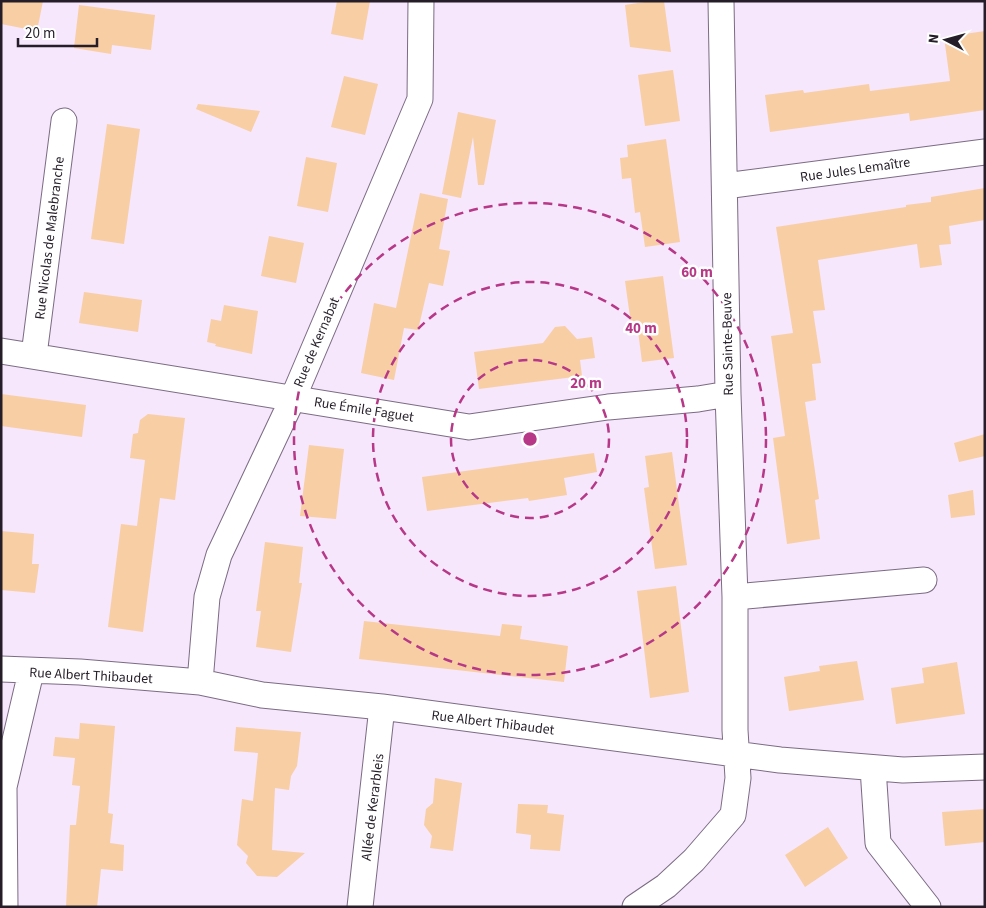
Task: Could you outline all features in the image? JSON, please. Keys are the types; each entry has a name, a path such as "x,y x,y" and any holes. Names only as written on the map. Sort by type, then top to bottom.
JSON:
{"street":[{"name":"Rue de Kernabat","path":"200,682 207,597 219,555 293,398 420,99 421,1"},
{"name":"Rue Sainte-Beuve","path":"635,907 666,886 694,860 733,814 738,778 720,1"},
{"name":"Rue Nicolas de Malebranche","path":"34,355 64,122"},
{"name":"Rue Jules Lemaître","path":"725,186 985,152"},
{"name":"Rue Émile Faguet","path":"1,351 469,427 608,407 728,394"},
{"path":"734,597 924,580"},
{"name":"Rue Albert Thibaudet","path":"1,670 80,672 200,682 262,695 382,707 780,760 873,768 985,767"},
{"path":"5,907 4,787 31,672"},
{"name":"Allée de Kerarbleis","path":"360,907 382,707"},
{"path":"873,768 878,843 928,907"}],"building":[{"path":"1,1 43,1 37,31 1,24"},
{"path":"337,1 370,1 363,40 331,34"},
{"path":"664,1 671,52 630,47 625,5"},
{"path":"79,5 155,15 151,50 112,45 111,54 74,48"},
{"path":"985,31 985,110 910,121 909,113 770,132 765,95 803,90 804,93 869,84 870,91 950,81 944,37"},
{"path":"673,70 680,121 645,126 638,75"},
{"path":"344,76 378,84 365,135 331,127"},
{"path":"198,104 260,111 251,132 196,109"},
{"path":"458,112 496,120 484,185 478,185 473,137 461,198 442,194"},
{"path":"107,124 140,129 124,244 91,239"},
{"path":"666,139 680,242 645,247 640,212 635,213 631,178 622,179 620,158 628,157 627,145"},
{"path":"306,157 337,163 328,212 297,206"},
{"path":"985,188 985,220 949,226 951,244 939,245 942,265 920,268 917,244 818,260 825,310 813,311 821,363 812,364 816,400 805,402 819,499 815,500 820,539 787,544 773,438 785,436 771,336 793,333 776,227 906,207 906,205 931,202 931,197"},
{"path":"420,193 448,199 439,249 450,251 443,286 429,283 418,330 404,328 394,380 361,373 374,303 396,308"},
{"path":"269,236 304,243 296,283 261,276"},
{"path":"663,276 674,358 642,362 637,323 631,324 625,281"},
{"path":"84,292 142,300 138,332 79,323"},
{"path":"224,305 258,311 252,354 215,346 216,344 207,342 211,319 221,321"},
{"path":"565,326 577,339 592,337 595,358 580,360 582,376 479,389 474,352 543,343 555,327"},
{"path":"1,394 86,405 82,437 1,426"},
{"path":"148,414 185,418 175,500 160,498 143,632 108,627 121,524 137,526 145,460 130,458 133,434 138,433 140,420"},
{"path":"985,434 985,456 959,462 954,443"},
{"path":"309,445 344,449 336,519 300,516"},
{"path":"672,452 687,565 655,569 644,488 649,487 645,456"},
{"path":"594,453 597,472 564,478 567,495 529,501 528,498 427,511 422,477"},
{"path":"973,490 975,515 951,518 948,495"},
{"path":"1,531 34,534 32,564 39,564 35,593 1,590"},
{"path":"265,542 303,547 299,583 302,583 291,652 256,647 261,611 256,611"},
{"path":"676,586 689,692 650,698 637,591"},
{"path":"364,621 500,636 502,624 522,626 520,639 568,646 564,682 359,659"},
{"path":"857,661 864,700 789,711 784,677 820,671 819,666"},
{"path":"957,662 965,714 896,724 891,688 924,683 922,668"},
{"path":"80,723 115,726 108,813 113,814 110,843 124,845 123,871 101,869 97,907 66,907 70,825 76,825 80,786 72,785 75,758 53,756 55,737 79,739"},
{"path":"236,727 301,732 297,766 291,776 289,790 275,788 272,850 305,853 277,877 257,876 246,863 248,856 237,845 242,799 253,801 258,753 234,751"},
{"path":"435,778 462,783 453,851 430,848 432,836 424,825 426,809 433,803"},
{"path":"518,804 548,805 547,813 564,815 560,851 530,849 531,835 516,833"},
{"path":"985,809 985,842 945,846 942,812"},
{"path":"828,827 848,858 805,887 785,855"}]}
